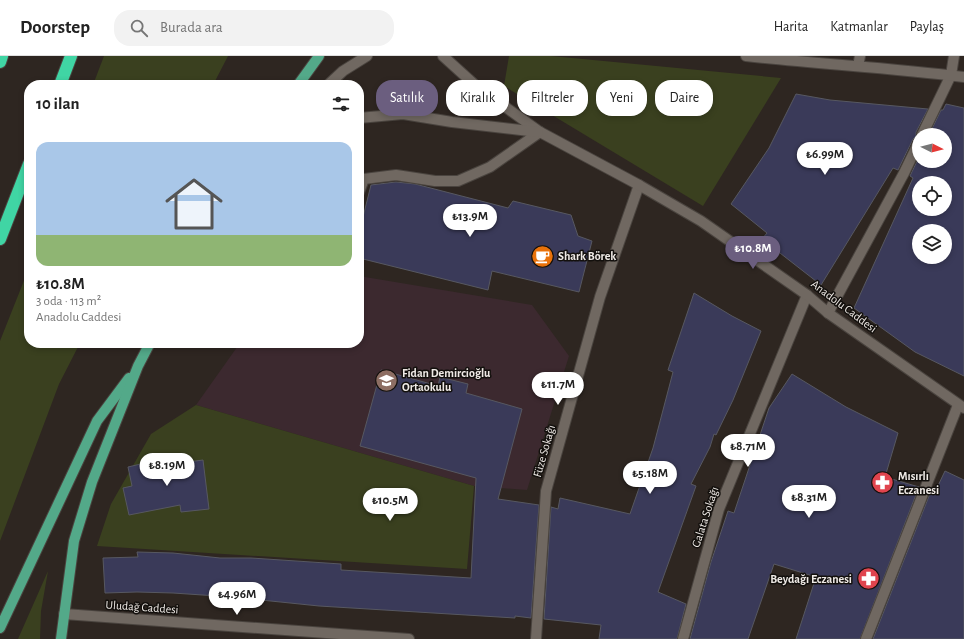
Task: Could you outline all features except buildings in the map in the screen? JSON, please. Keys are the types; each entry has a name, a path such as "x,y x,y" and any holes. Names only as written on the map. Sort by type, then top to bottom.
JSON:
{"highway":[{"path":"0,62 2,56"},
{"path":"62,80 71,56"},
{"path":"0,239 24,177"}],"main road":[{"path":"302,80 319,56"},
{"path":"61,639 74,541 92,482 138,366 147,348"},
{"path":"0,628 97,421 138,366"},
{"path":"64,614 67,639"}],"street":[{"path":"334,80 344,71 367,56"},
{"path":"443,56 475,85 540,132"},
{"path":"746,56 800,62 859,61 964,77"},
{"path":"925,128 951,75 954,56"},
{"path":"364,118 403,114 452,122 540,132"},
{"path":"364,179 396,175 435,181 458,181 490,167 540,132"},
{"name":"Anadolu Caddesi","path":"540,132 639,185 701,221 807,295 828,313 961,406"},
{"path":"828,313 912,156"},
{"name":"Füze Sokağı","path":"536,639 546,491 600,297 639,185"},
{"name":"Galata Sokağı","path":"683,639 719,509 807,295"},
{"path":"866,639 961,406"},
{"name":"Uludağ Caddesi","path":"64,614 409,639"}],"shaded area":[{"name":"Fidan Demircioğlu Ortaokulu","path":"364,277 532,305 569,356 527,490 474,486 196,405 236,348 364,348"}],"green space":[{"path":"104,56 228,56 216,80 95,80"},
{"path":"509,56 551,56 781,78 703,206 554,116 588,116 588,80 517,80 517,94 509,89 509,80 505,80"},
{"path":"24,281 24,348 77,348 59,384 0,541 0,341"},
{"path":"196,405 474,486 467,569 97,546 111,504 151,434"},
{"path":"48,571 41,611 40,639 18,639"}],"place":[{"name":"Shark Börek","path":"542,256"},
{"name":"Fidan Demircioğlu Ortaokulu","path":"387,380"},
{"name":"Mısırlı Eczanesi","path":"883,483"},
{"name":"Beydağı Eczanesi","path":"868,579"}]}
